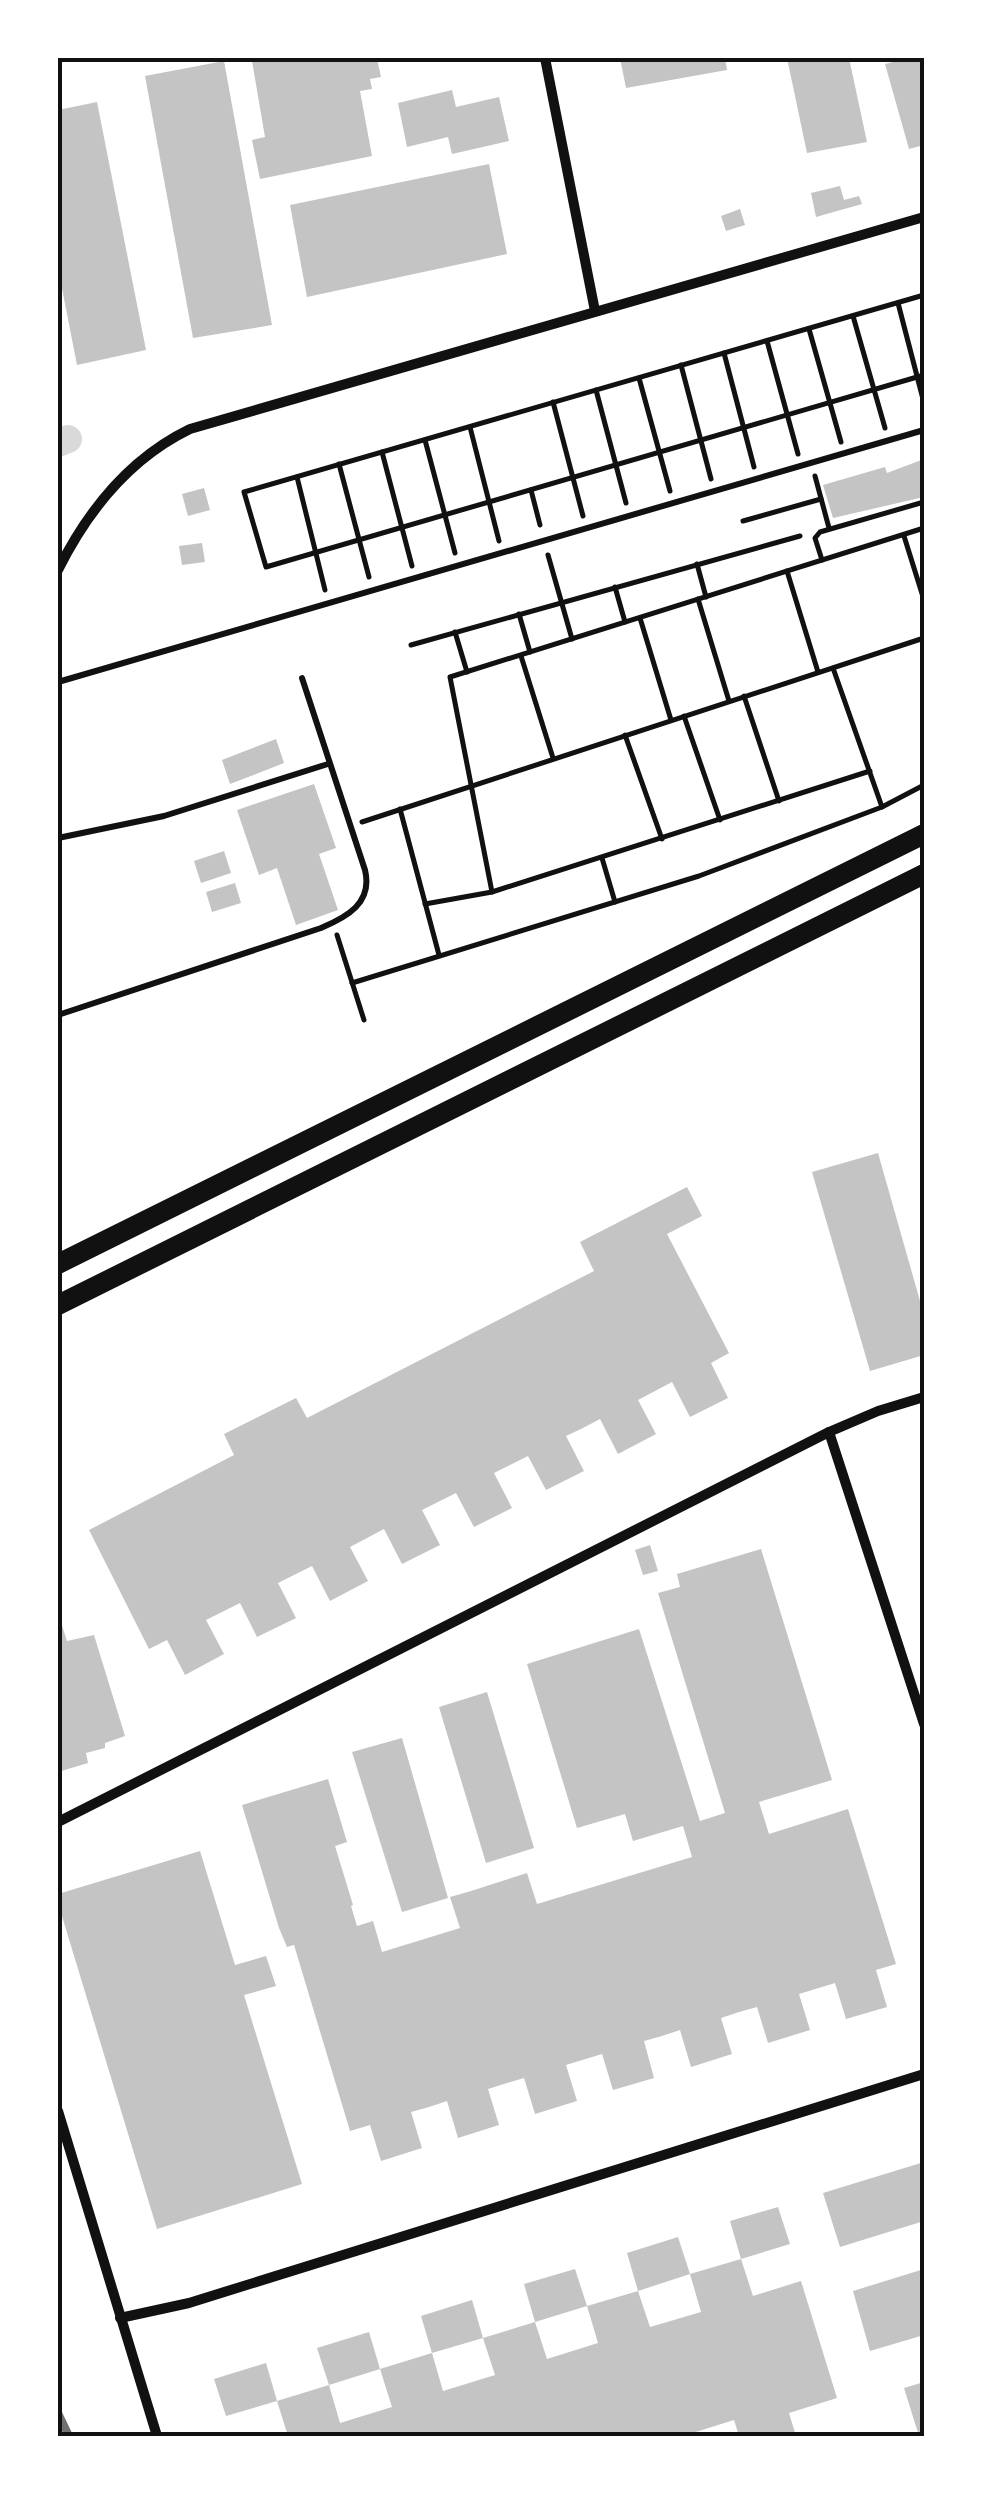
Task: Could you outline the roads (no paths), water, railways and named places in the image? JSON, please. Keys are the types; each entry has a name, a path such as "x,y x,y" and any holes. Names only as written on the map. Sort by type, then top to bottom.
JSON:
{"highway":[{"path":"58,1264 924,834"},
{"path":"58,1306 924,875"}],"street":[{"path":"545,58 595,312"},
{"path":"58,570 87,520 117,484 159,447 190,429 924,217"},
{"path":"58,1822 829,1432 924,1397"},
{"path":"829,1432 924,1724"},
{"path":"120,2318 208,2298 924,2074"},
{"path":"58,2111 156,2436"}],"lane":[{"path":"58,682 924,430"},
{"path":"58,1015 333,923 359,905 368,889 365,870 302,678"},
{"path":"58,838 164,816 328,764"}],"waterway":[{"path":"58,443 68,439"}],"railway":[{"path":"58,2413 69,2436"}]}
